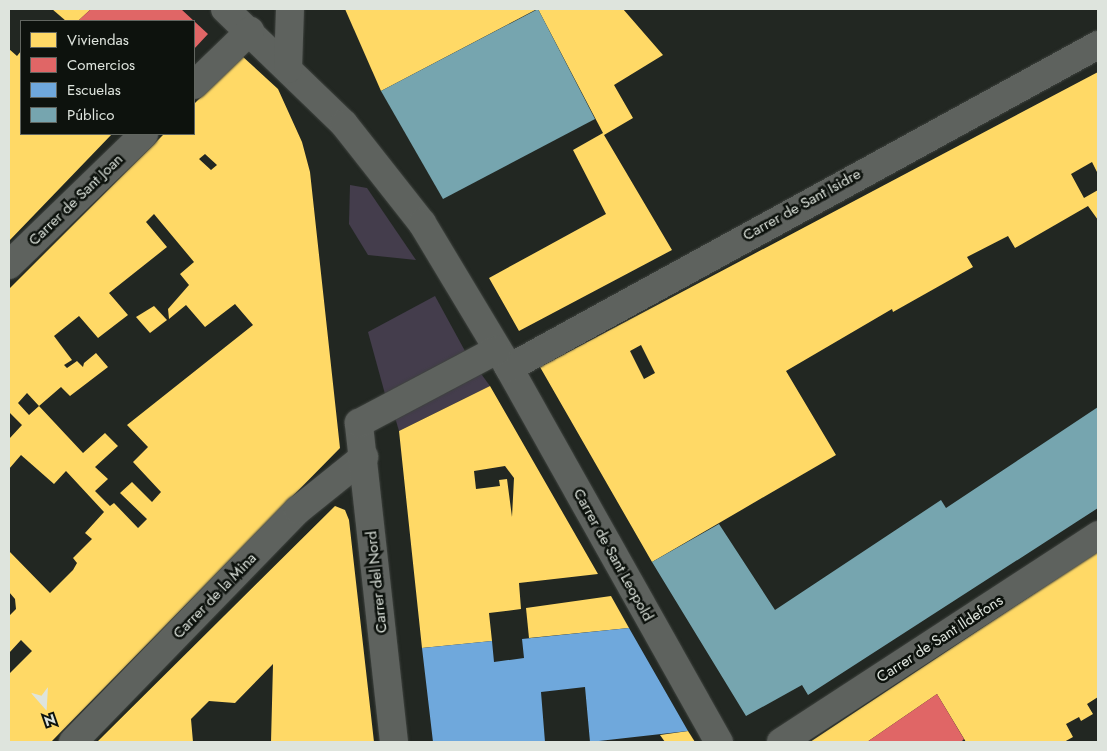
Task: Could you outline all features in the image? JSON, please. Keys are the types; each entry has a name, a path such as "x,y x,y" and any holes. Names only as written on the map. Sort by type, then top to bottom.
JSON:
{"street":[{"name":"Carrer de Sant Leopold","path":"225,9 250,31 366,150 422,223 503,359 719,742"},
{"path":"288,69 290,9"},
{"path":"195,84 250,31"},
{"name":"Carrer de Sant Isidre","path":"359,423 503,359 1098,45"},
{"name":"Carrer de Sant Joan","path":"9,265 143,135"},
{"name":"Carrer del Nord","path":"359,423 394,742"},
{"name":"Carrer de la Mina","path":"73,742 298,510 364,457"},
{"name":"Carrer de Sant Ildefons","path":"781,742 1098,535"}],"shaded area":[{"path":"350,185 367,188 416,260 368,255 349,224"},
{"path":"435,296 465,351 385,394 368,332"},
{"path":"479,371 490,386 399,431 394,414"}],"building: Viviendas":[{"path":"52,9 91,9 79,20 65,20"},
{"path":"345,9 537,9 381,91"},
{"path":"538,9 623,9 663,55 614,85 633,118 604,135 672,250 519,331 489,278 606,214 573,150 603,133"},
{"path":"9,49 17,56 20,52 20,135 111,135 9,241"},
{"path":"242,56 278,89 302,142 310,172 340,448 51,742 9,742 9,674 32,651 21,640 9,653 9,616 16,609 15,599 9,592 9,551 50,593 73,570 77,563 73,558 92,539 85,533 104,512 66,471 54,484 21,455 9,469 9,439 22,425 9,412 9,289 163,135 195,135 195,103","holes":["205,154 217,165 211,170 199,159","154,214 194,262 180,274 189,285 168,309 169,319 186,305 205,327 235,304 253,325 127,425 148,447 133,462 161,492 152,502 132,482 120,493 147,519 138,528 114,503 110,506 95,491 108,479 95,467 118,446 105,433 83,453 39,406 61,387 70,396 108,367 96,353 84,363 83,367 77,361 67,368 64,365 72,360 54,336 79,316 98,338 128,315 109,293 167,247 146,222","27,393 39,406 29,415 18,403"]},
{"path":"1098,72 1098,174 1092,162 1071,174 1084,198 1098,190 1098,220 1088,206 1015,248 1008,236 967,257 973,267 893,312 892,309 786,371 836,455 652,562 540,367","holes":["641,345 655,373 644,379 630,351"]},
{"path":"154,306 167,320 150,333 136,317"},
{"path":"490,386 598,574 519,583 521,609 489,613 492,641 422,648 399,431","holes":["505,466 514,478 512,517 507,479 499,480 500,486 476,489 474,471"]},
{"path":"335,506 345,510 349,520 374,742 271,742 273,664 235,703 209,701 191,719 193,742 97,742"},
{"path":"1098,551 1098,697 1087,704 1093,714 1081,721 1079,717 1066,724 1073,737 1064,742 966,742 937,694 867,742 810,742"},
{"path":"611,596 629,628 529,638 526,608"},
{"path":"688,731 695,742 665,742 660,735"}],"building: Comercios":[{"path":"91,9 181,9 193,20 79,20"},
{"path":"195,22 208,34 195,48"},
{"path":"937,694 964,739 961,742 867,742"}],"building: Escuelas":[{"path":"629,628 688,731 590,742 585,687 541,692 545,742 433,742 422,648 492,641 494,662 524,658 522,639"}],"building: Público":[{"path":"538,9 595,119 443,199 381,91"},
{"path":"1098,407 1098,508 808,695 802,685 746,716 652,562 719,524 775,610 941,500 946,508"}]}
